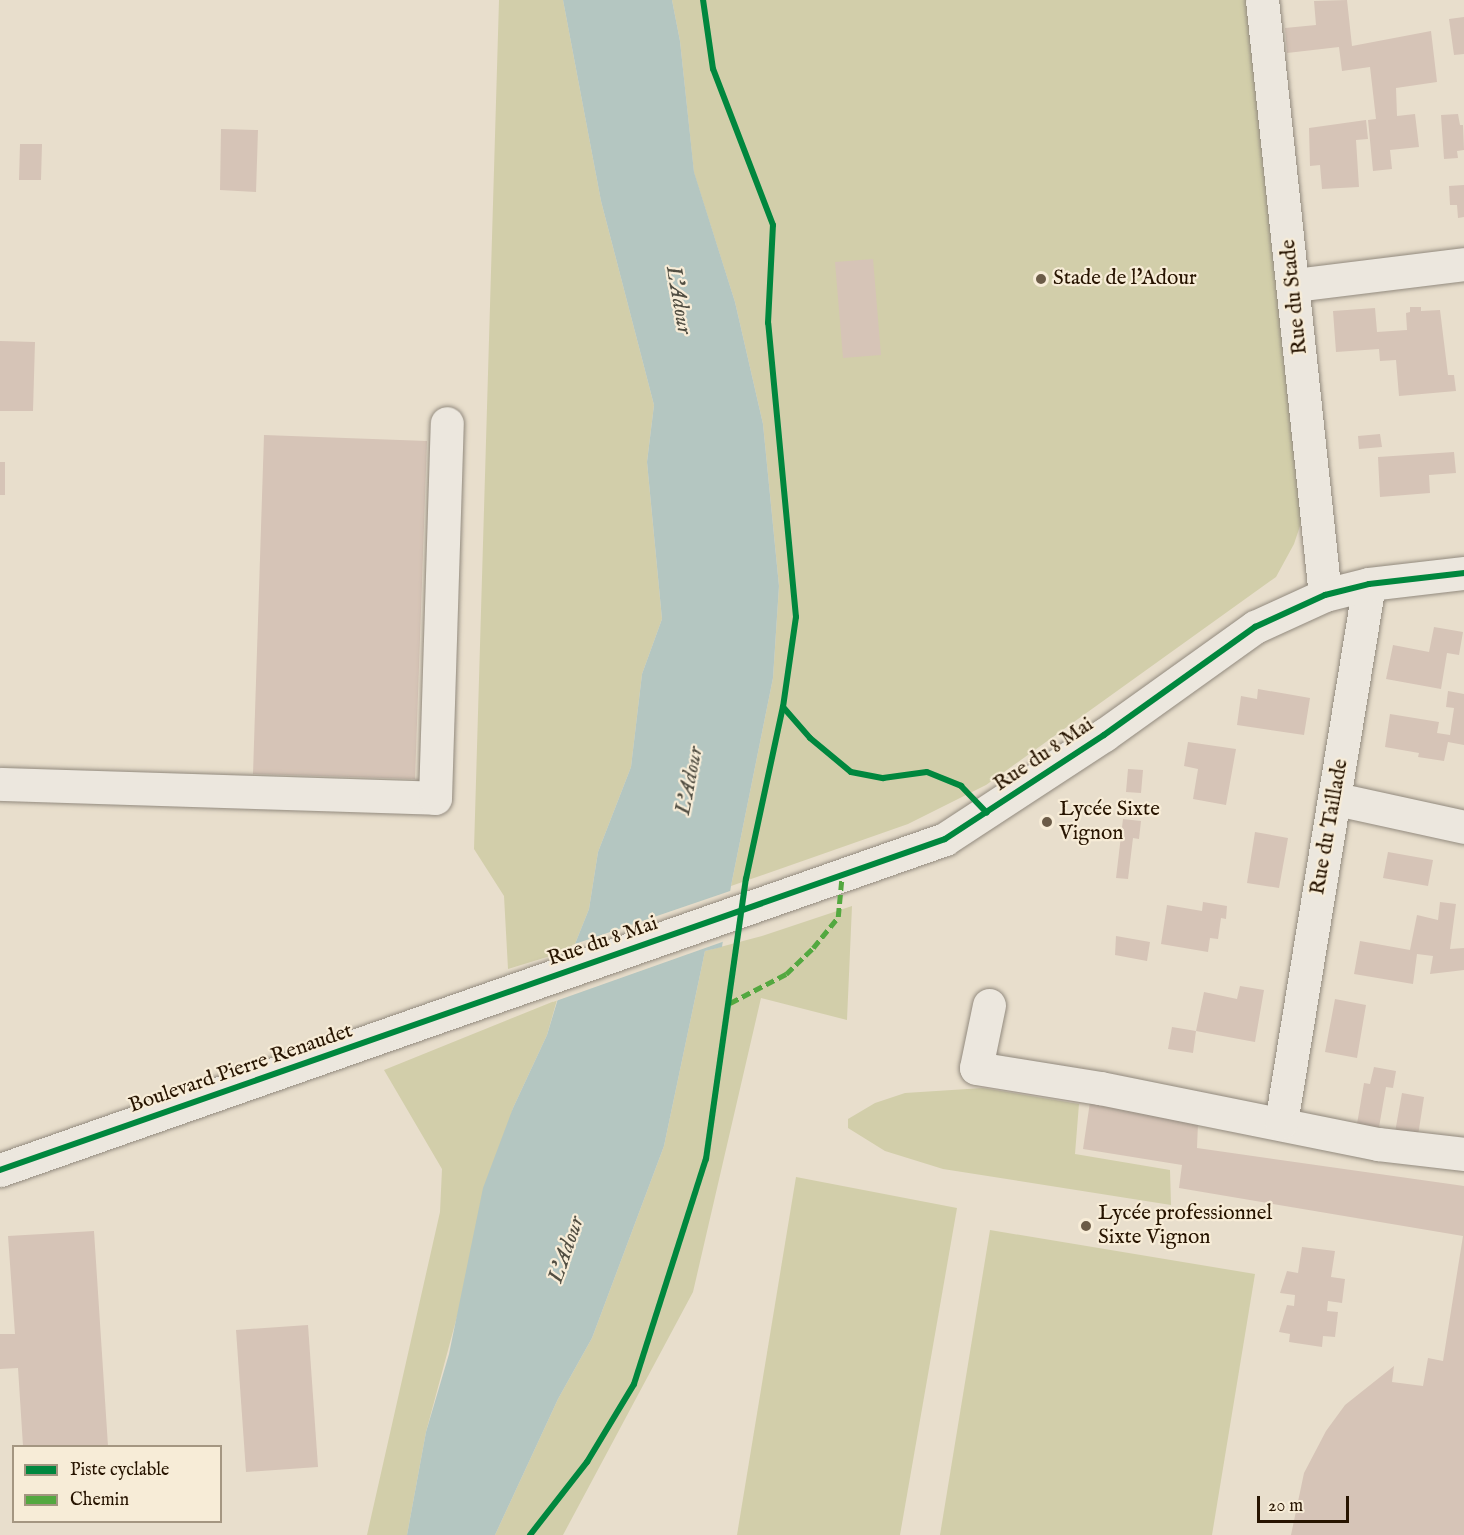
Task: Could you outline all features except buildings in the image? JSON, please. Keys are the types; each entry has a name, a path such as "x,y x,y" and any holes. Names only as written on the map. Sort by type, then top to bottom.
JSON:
{"street":[{"name":"Rue du Stade","path":"1262,0 1294,285 1325,595"},
{"path":"1294,285 1464,264"},
{"path":"0,784 435,798 447,423"},
{"name":"Rue du 8 Mai","path":"493,998 945,839 1104,735 1255,627 1325,595 1369,584 1464,573"},
{"name":"Rue du Taillade","path":"1281,1123 1288,1070 1336,799 1369,584"},
{"path":"1336,799 1464,827"},
{"name":"Boulevard Pierre Renaudet","path":"0,1170 493,998"},
{"path":"989,1005 976,1068 1100,1088 1378,1144 1464,1154"}],"shaded area":[{"path":"499,0 563,0 601,201 654,405 647,462 662,619 642,674 631,767 598,852 589,909 573,949 508,969 504,896 474,849"},
{"name":"Stade de l'Adour","path":"672,0 1247,0 1302,520 1294,544 1276,577 986,785 908,824 731,886 773,678 779,586 763,424 735,302 694,173 680,41"},
{"path":"852,906 847,1020 761,998 693,1292 563,1535 495,1535 558,1399 592,1338 664,1146 705,951 762,936"},
{"path":"557,1000 547,1035 513,1108 426,1432 407,1535 367,1535 440,1212 442,1169 384,1070"},
{"path":"983,1088 1079,1104 1075,1154 1170,1170 1171,1205 943,1169 885,1151 848,1128 848,1119 875,1103 905,1093"},
{"path":"796,1177 957,1208 900,1535 737,1535"},
{"path":"990,1230 1255,1274 1212,1535 940,1535"}],"water":[{"name":"L'Adour","path":"563,0 672,0 680,41 694,172 735,302 763,424 779,586 773,678 731,886 722,947 705,951 664,1146 592,1338 558,1399 495,1535 407,1535 426,1432 449,1354 483,1188 513,1108 547,1035 573,949 589,909 598,852 631,767 642,674 662,619 647,462 654,405 601,201"}],"pier":[{"path":"733,890 725,941 553,1002 572,945"}],"marked path":[{"path":"730,1003 786,974 813,948 838,917 842,875"}],"cycle path":[{"path":"530,1535 587,1462 634,1384 706,1159 746,879 783,707 796,617 768,323 773,225 713,69 703,0"},
{"path":"0,1170 945,839 1104,735 1255,627 1325,595 1369,584 1464,573"},
{"path":"783,707 810,738 851,772 883,778 927,772 961,786 987,813"}],"place":[{"name":"Stade de l'Adour","path":"1041,279"},
{"name":"Lycée Sixte Vignon","path":"1047,822"},
{"name":"Lycée professionnel Sixte Vignon","path":"1086,1226"}]}
